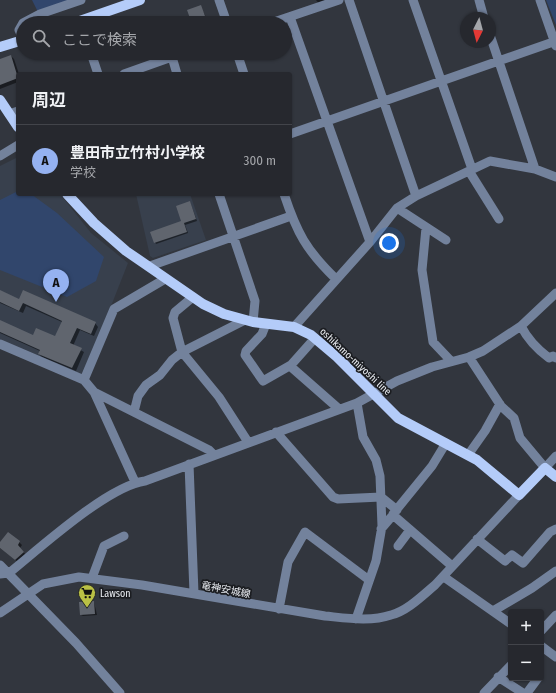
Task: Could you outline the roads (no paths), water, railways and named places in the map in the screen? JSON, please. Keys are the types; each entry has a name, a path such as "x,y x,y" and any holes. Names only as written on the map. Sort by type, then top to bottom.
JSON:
{"main road":[{"path":"95,16 140,0"},
{"path":"0,48 16,42"},
{"path":"0,100 14,112"},
{"name":"oshikamo-miyoshi line","path":"69,196 94,223 126,251 150,266 165,279 193,297 224,314 249,321 294,327 301,329 315,338 337,357 398,418 410,426 468,455 519,495"},
{"path":"519,495 545,468 556,478"}],"street":[{"path":"36,16 81,0"},
{"path":"219,0 225,16"},
{"path":"292,16 339,0"},
{"path":"349,0 416,196"},
{"path":"413,0 471,170 499,219"},
{"path":"479,0 482,12"},
{"path":"292,133 441,82 498,60 555,43 540,0"},
{"path":"292,23 326,122 370,242"},
{"path":"494,48 535,169"},
{"path":"93,60 97,72"},
{"path":"130,72 164,60"},
{"path":"173,60 176,72"},
{"path":"239,60 243,72"},
{"path":"0,156 16,147"},
{"path":"294,327 370,242 397,208 416,196 490,161 535,169 556,177"},
{"path":"134,412 138,396 146,385 160,375 172,360 182,352 249,321 255,300 220,196"},
{"path":"285,196 291,216 300,236 315,259 336,279"},
{"path":"397,208 446,240"},
{"path":"150,266 291,216"},
{"path":"426,228 422,270 433,342 451,361"},
{"path":"84,380 114,309 165,279"},
{"path":"4,573 96,504 136,482 145,481 357,403 397,381 483,351 521,326 556,293"},
{"path":"193,297 175,312 173,318 182,352 219,397 248,442"},
{"path":"266,324 262,334 246,351 245,355 262,380 290,366 315,338"},
{"path":"521,326 534,347 549,358 553,356 556,358"},
{"path":"0,344 84,380 94,392 136,482"},
{"path":"469,357 500,404 514,418 520,438 545,468 556,456"},
{"path":"290,366 339,409"},
{"path":"94,392 209,450 214,455"},
{"path":"356,619 376,561 381,530 381,496 376,460 363,437 357,403"},
{"path":"468,455 485,431 500,404"},
{"path":"276,432 332,497 338,499 381,496"},
{"path":"381,530 432,466 446,443"},
{"path":"189,464 194,594"},
{"name":"竜神安城線","path":"0,612 43,584 79,577 194,594 278,609 356,619 391,615 422,596 444,577 452,566 519,495"},
{"path":"381,496 410,530 452,566"},
{"path":"477,539 505,561 512,555 523,563 550,532 556,529"},
{"path":"398,546 410,530"},
{"path":"278,609 288,562 305,532 369,580"},
{"path":"92,578 104,546 124,536"},
{"path":"0,565 4,573 76,643 120,693"},
{"path":"493,611 532,588 556,571"},
{"path":"444,577 508,622"},
{"path":"544,628 556,616"},
{"path":"544,648 556,657"},
{"path":"484,693 508,667"},
{"path":"498,678 523,693"},
{"path":"527,693 536,681"}],"place":[{"name":"豊田市立竹村小学校","path":"56,302"},
{"name":"Lawson","path":"87,608"}]}
